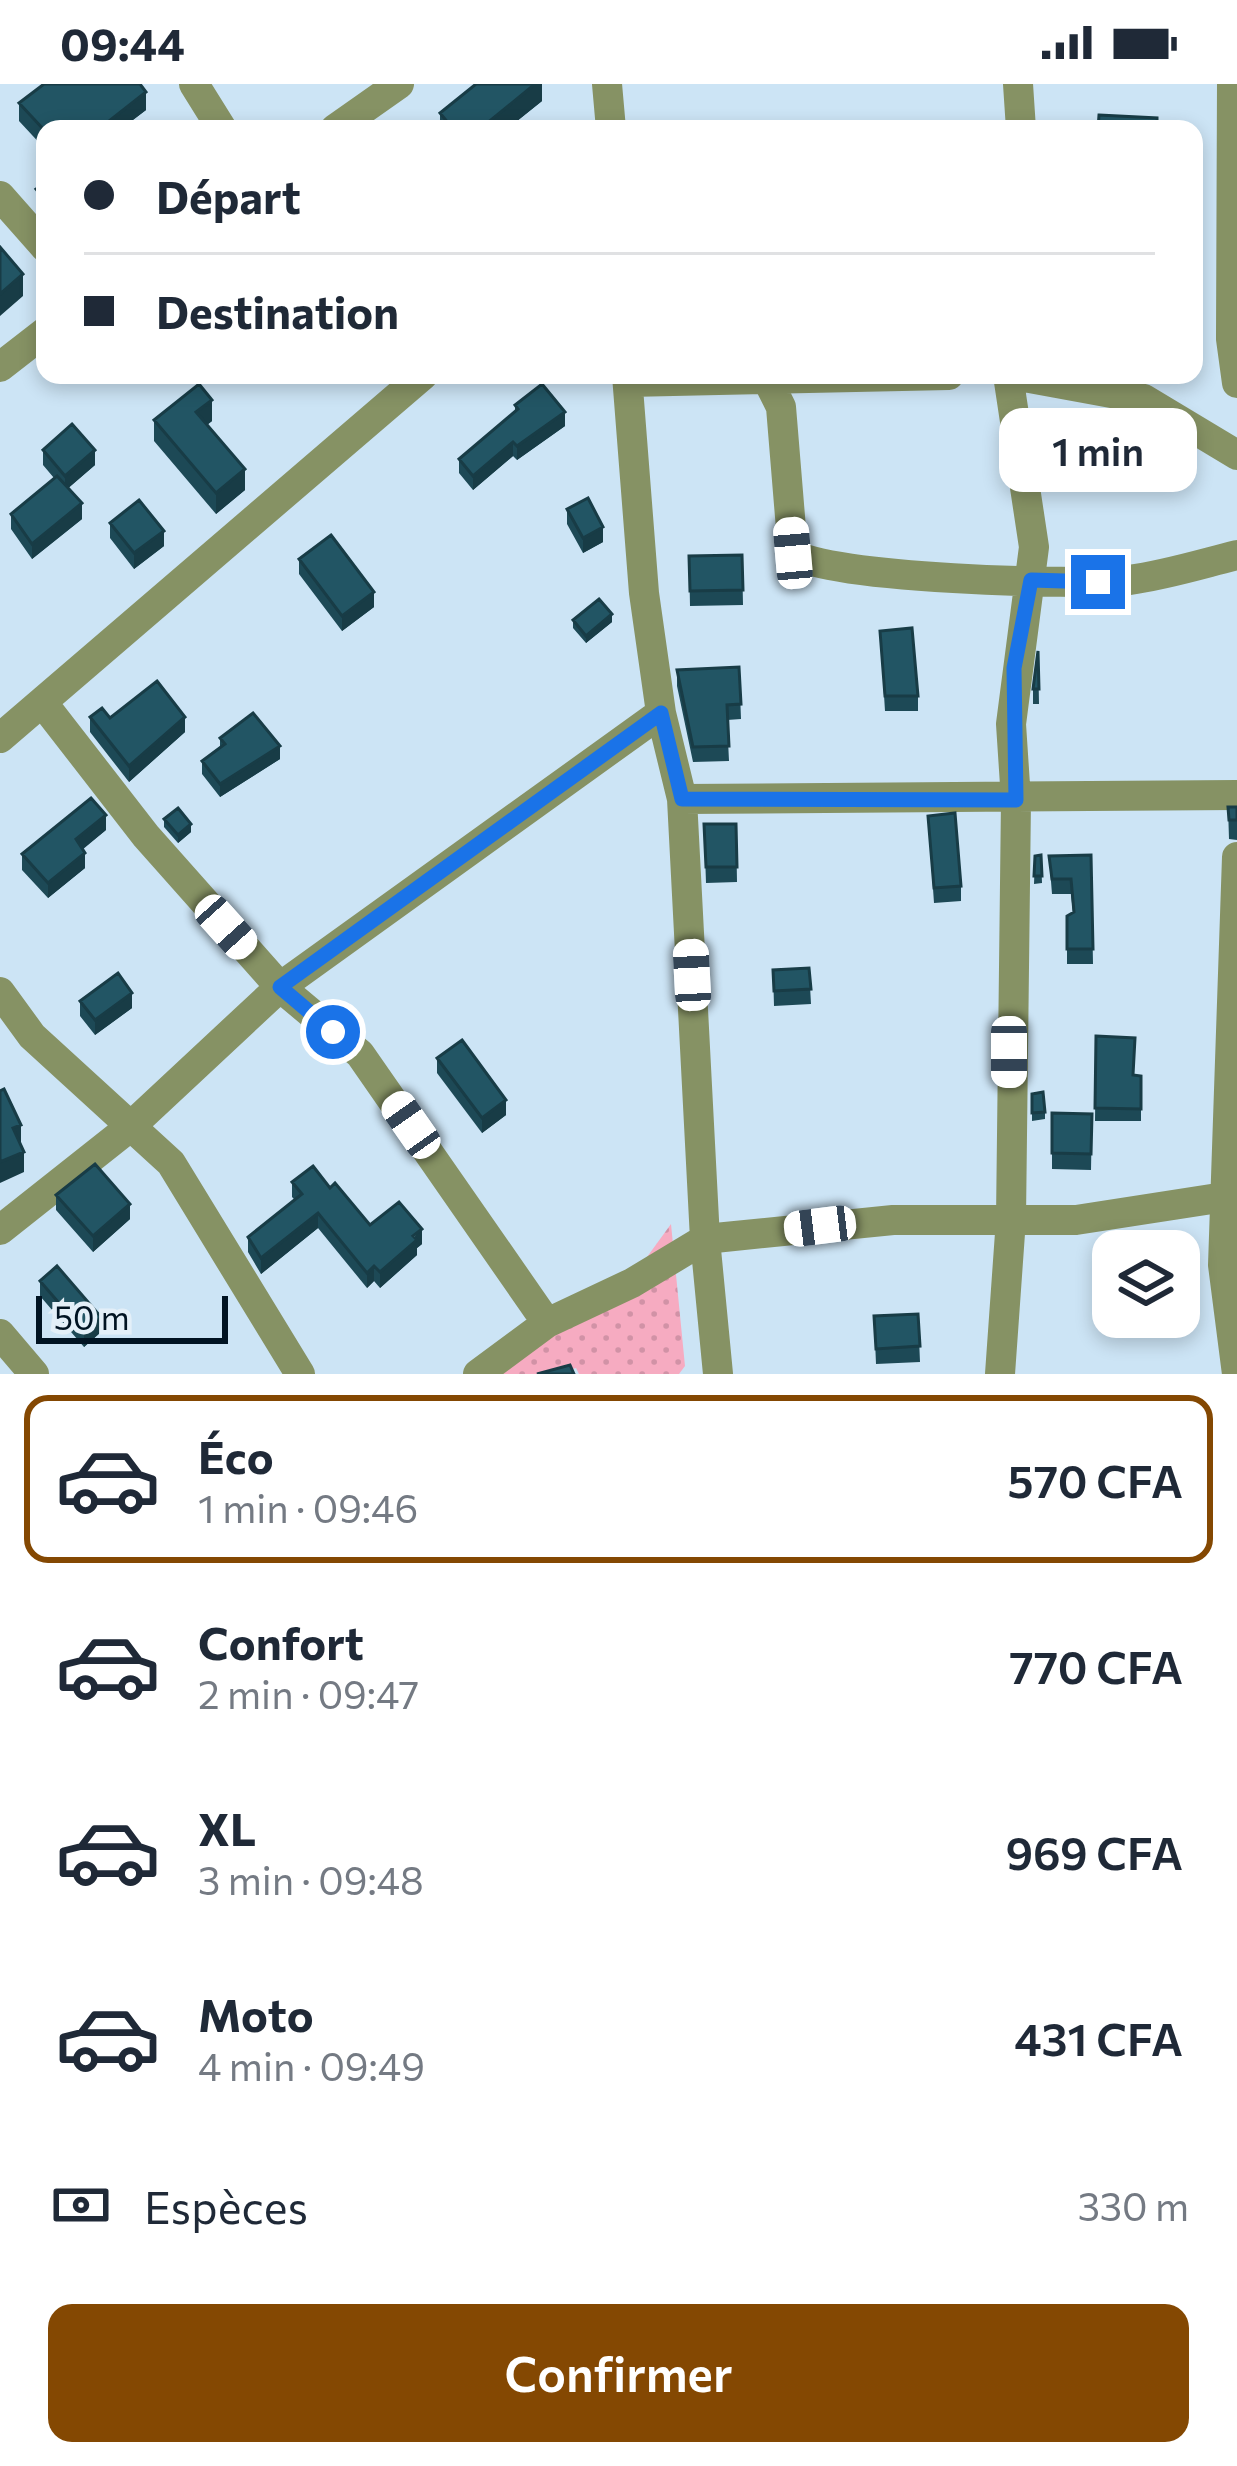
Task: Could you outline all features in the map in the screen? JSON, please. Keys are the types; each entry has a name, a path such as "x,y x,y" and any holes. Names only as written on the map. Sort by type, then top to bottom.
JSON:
{"street":[{"path":"194,84 216,120"},
{"path":"348,120 399,84"},
{"path":"608,84 610,120"},
{"path":"1018,84 1020,120"},
{"path":"1232,84 1231,339 1237,383"},
{"path":"0,196 36,237"},
{"path":"0,367 36,339"},
{"path":"0,738 413,384"},
{"path":"627,384 644,592 661,713 682,799 705,1239 718,1374"},
{"path":"770,384 781,407 793,553 802,560 1031,580 1129,580 1237,555"},
{"path":"1000,1374 1011,1219 1014,668 1031,580 1030,505 1012,384"},
{"path":"1061,384 1144,399 1237,455"},
{"path":"42,702 146,836 280,987 360,1054 547,1323"},
{"path":"0,1230 130,1127 280,987 661,713"},
{"path":"682,799 1237,795"},
{"path":"1237,857 1233,1195 1223,1264 1237,1374"},
{"path":"0,992 32,1036 171,1163 300,1374"},
{"path":"478,1374 547,1323 632,1283 705,1239 893,1220 1076,1220 1233,1195"},
{"path":"0,1334 34,1374"}],"shaded area":[{"path":"671,1224 685,1366 679,1374 579,1374 576,1368 554,1374 494,1374 639,1268"}],"building":[{"path":"44,84 140,84 146,92 110,120 36,121 19,103"},
{"path":"476,84 535,84 491,120 446,120 440,113"},
{"path":"1099,115 1157,118 1157,120 1099,120"},
{"path":"0,247 23,274 0,294"},
{"path":"199,384 212,400 196,412 245,469 216,493 154,420"},
{"path":"542,384 565,412 517,446 513,442 473,476 459,459"},
{"path":"72,424 95,450 65,476 43,450"},
{"path":"57,476 82,503 32,544 11,514"},
{"path":"588,498 603,527 583,538 567,509"},
{"path":"139,500 164,531 134,553 110,523"},
{"path":"331,535 374,592 342,616 299,559"},
{"path":"742,555 743,590 690,591 689,556"},
{"path":"599,599 612,614 586,636 573,620"},
{"path":"912,628 918,696 885,696 880,631"},
{"path":"1038,651 1039,689 1033,689"},
{"path":"739,667 741,704 727,705 729,746 693,747 677,670"},
{"path":"157,681 185,717 129,766 90,717 102,708 110,718"},
{"path":"253,713 280,746 220,784 202,761 225,744 220,738"},
{"path":"91,798 106,815 76,839 85,853 48,883 22,854"},
{"path":"1228,807 1237,807 1237,820 1229,820"},
{"path":"178,808 191,824 178,835 164,819"},
{"path":"955,813 961,886 934,888 928,816"},
{"path":"704,824 736,824 737,867 706,867"},
{"path":"1041,855 1042,876 1034,876 1035,856"},
{"path":"1091,855 1093,949 1067,949 1067,916 1074,912 1071,879 1052,879 1049,856"},
{"path":"809,968 811,989 774,991 773,970"},
{"path":"118,973 132,993 95,1020 80,1001"},
{"path":"1096,1036 1135,1038 1133,1075 1141,1076 1141,1109 1095,1108"},
{"path":"462,1040 506,1100 482,1118 437,1058"},
{"path":"4,1089 21,1125 13,1128 24,1152 0,1162 0,1091"},
{"path":"1043,1092 1045,1112 1032,1113 1032,1094"},
{"path":"1052,1113 1092,1114 1091,1154 1052,1153"},
{"path":"95,1164 130,1204 93,1236 56,1195"},
{"path":"313,1166 330,1188 335,1183 370,1225 399,1202 422,1229 413,1236 417,1240 380,1272 374,1266 367,1273 318,1213 261,1258 248,1237 302,1194 292,1182"},
{"path":"57,1266 101,1317 84,1332 40,1281"},
{"path":"918,1314 920,1346 876,1349 874,1316"},
{"path":"570,1365 574,1374 537,1374"}],"route":[{"path":"333,1032 280,987 661,713 682,799 1016,800 1011,724 1014,668 1031,580 1098,582"}]}
